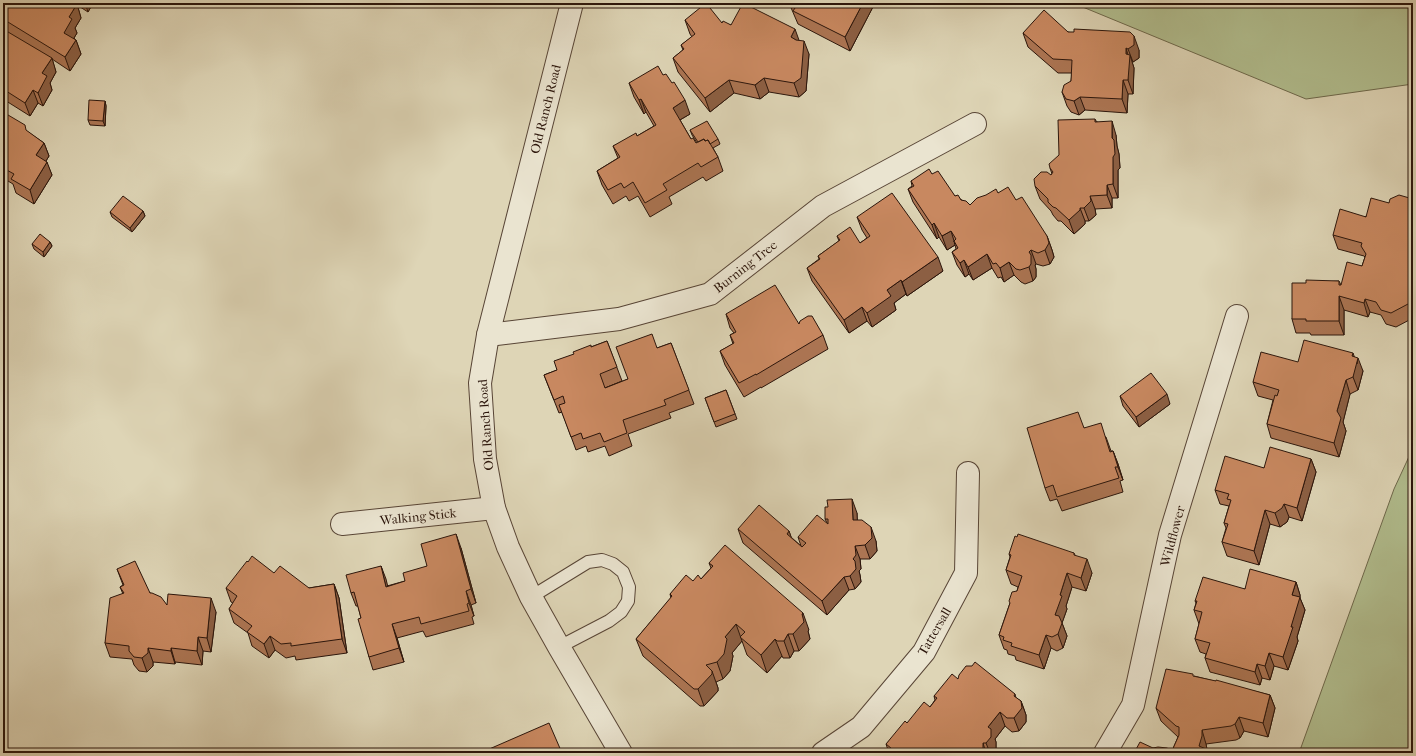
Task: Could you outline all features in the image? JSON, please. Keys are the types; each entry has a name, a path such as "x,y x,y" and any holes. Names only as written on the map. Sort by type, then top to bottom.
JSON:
{"street":[{"name":"Old Ranch Road","path":"572,3 488,335 480,383 485,459 494,508 508,547 531,597 621,753"},
{"name":"Burning Tree","path":"488,335 619,319 710,294 823,206 975,124"},
{"name":"Wildflower","path":"1105,753 1133,704 1170,535 1237,316"},
{"name":"Tattersall","path":"823,753 861,727 924,652 966,573 968,473"},
{"name":"Walking Stick","path":"342,524 494,508"}],"lane":[{"path":"531,597 588,562 602,560 613,564 623,572 629,587 628,601 621,612 609,621 559,647"}],"green space":[{"path":"1073,3 1413,3 1413,84 1306,99"},
{"path":"1413,448 1413,753 1299,753 1394,489"}],"building":[{"path":"3,3 77,4 69,17 72,19 64,33 76,40 65,57 3,19"},
{"path":"706,3 722,23 723,21 731,25 743,3 795,29 791,37 796,40 804,41 801,78 794,83 764,78 755,85 729,80 705,98 673,58 684,49 681,45 695,34 685,20"},
{"path":"789,3 863,3 845,37 793,11 795,8"},
{"path":"1044,10 1068,32 1074,32 1074,29 1130,32 1134,36 1134,45 1128,49 1126,48 1126,54 1130,55 1128,80 1123,80 1122,99 1080,97 1074,101 1066,99 1062,92 1064,85 1071,81 1072,60 1053,59 1023,33"},
{"path":"3,29 52,58 42,73 47,76 38,93 33,90 25,103 3,89"},
{"path":"658,66 663,75 666,74 672,83 674,82 685,100 673,108 691,139 693,138 696,143 704,139 705,141 708,140 718,157 701,167 698,163 663,184 667,190 645,203 633,182 624,188 621,183 608,190 597,171 620,157 613,146 636,133 637,136 656,125 641,99 639,100 629,83"},
{"path":"89,100 105,101 103,121 88,120"},
{"path":"3,112 25,125 26,130 44,143 36,155 47,162 30,190 11,179 14,174 3,168"},
{"path":"1095,119 1095,122 1112,121 1112,138 1114,140 1115,154 1113,157 1113,184 1107,185 1107,195 1090,196 1091,201 1084,208 1080,208 1080,210 1069,220 1048,202 1048,199 1035,186 1034,179 1041,172 1047,172 1051,175 1053,172 1049,164 1059,155 1058,120"},
{"path":"707,121 718,139 710,144 708,140 705,141 704,139 698,142 690,130"},
{"path":"929,169 932,174 938,171 955,196 958,195 961,200 966,201 970,205 977,198 996,189 998,193 1008,187 1016,200 1022,197 1047,236 1049,243 1045,250 1038,253 1031,250 1029,252 1031,255 1031,264 1029,267 1020,270 1016,269 1009,262 1000,268 996,263 993,264 987,254 968,267 964,260 960,263 952,252 958,248 954,241 956,239 951,231 942,236 934,223 932,225 908,189 914,186 911,181"},
{"path":"892,193 938,257 902,282 901,280 887,290 891,296 867,313 862,307 844,320 807,268 820,259 818,256 840,240 837,236 850,227 860,243 870,236 857,217"},
{"path":"1399,195 1413,199 1413,257 1410,267 1413,272 1409,285 1413,286 1413,305 1408,304 1391,313 1381,310 1376,302 1365,299 1364,303 1339,296 1339,321 1306,321 1306,319 1292,319 1292,283 1306,283 1306,280 1339,281 1339,285 1341,285 1347,262 1362,266 1366,254 1361,246 1362,243 1333,235 1340,209 1366,217 1371,198 1389,203 1390,199"},
{"path":"123,196 143,211 130,228 110,212"},
{"path":"40,234 50,242 43,252 32,244"},
{"path":"775,285 799,324 800,321 808,316 812,316 823,335 756,375 739,383 720,351 734,343 730,335 736,332 726,314"},
{"path":"652,334 657,348 671,343 689,390 664,400 666,405 623,420 627,433 604,442 600,433 583,439 581,433 571,437 559,405 565,403 563,396 554,400 544,375 557,370 554,361 574,354 573,352 591,345 591,347 607,341 617,367 600,374 605,388 628,379 616,347"},
{"path":"1304,340 1353,353 1352,356 1358,358 1353,377 1346,380 1337,411 1341,418 1334,443 1267,424 1275,395 1277,396 1279,390 1253,382 1261,352 1298,362"},
{"path":"1151,373 1167,394 1136,417 1120,396"},
{"path":"726,390 735,414 714,422 705,398"},
{"path":"1078,412 1084,428 1101,423 1110,452 1113,451 1118,467 1115,467 1119,478 1057,497 1053,485 1045,488 1027,428"},
{"path":"1270,447 1311,459 1297,508 1284,504 1282,508 1275,513 1265,510 1254,551 1222,542 1228,524 1224,523 1231,500 1227,499 1229,494 1215,490 1225,456 1264,468"},
{"path":"852,499 853,520 862,520 871,527 872,538 865,545 855,546 856,555 853,559 855,561 856,569 850,576 844,577 822,601 738,529 759,505 789,531 787,534 802,547 806,543 798,537 817,515 828,524 828,519 825,519 825,507 828,507 827,500"},
{"path":"456,534 471,589 466,591 469,611 421,624 419,617 392,624 399,648 369,657 358,619 361,618 354,592 351,593 346,575 381,566 386,587 405,581 403,573 427,566 421,544"},
{"path":"1018,534 1074,553 1074,555 1087,559 1081,578 1067,573 1060,595 1062,596 1055,615 1059,616 1062,623 1058,634 1052,637 1046,635 1039,655 1011,646 1012,643 1003,640 1004,637 999,635 1010,603 1009,601 1012,592 1017,591 1022,576 1006,570 1015,536 1017,537"},
{"path":"725,545 803,613 804,622 793,634 788,634 784,641 777,641 775,639 761,655 740,637 745,632 736,624 725,637 727,639 724,654 717,662 706,665 712,671 712,674 698,689 694,689 636,639 672,596 670,594 686,575 693,581 698,575 701,579 713,566 709,563"},
{"path":"252,556 274,573 280,566 309,588 334,584 342,639 291,646 291,643 281,644 270,636 264,644 247,632 252,626 229,609 237,596 226,588"},
{"path":"135,561 150,593 161,597 167,605 168,594 211,598 207,638 198,637 197,651 171,648 171,651 148,648 148,653 142,658 134,657 129,651 129,646 105,643 110,598 124,593 120,587 124,585 117,569"},
{"path":"1250,569 1296,582 1292,595 1300,597 1291,627 1293,627 1283,657 1269,653 1265,666 1257,664 1255,672 1205,658 1210,643 1195,639 1202,612 1194,610 1197,601 1195,601 1203,577 1245,589"},
{"path":"975,662 1015,694 1014,696 1021,701 1022,708 1014,718 1007,718 1000,712 988,727 991,729 991,737 986,743 983,743 983,749 980,753 930,753 928,751 926,753 897,753 886,744 905,721 907,723 924,702 930,707 937,698 934,696 952,674 958,679 959,675 966,666 972,666"},
{"path":"1166,669 1193,674 1193,676 1216,680 1270,695 1263,723 1239,717 1235,724 1231,726 1202,730 1199,746 1206,749 1209,753 1171,753 1179,735 1179,727 1156,708"},
{"path":"549,723 562,753 488,753 487,750"},
{"path":"1140,742 1153,748 1167,748 1171,750 1170,753 1134,753"}]}
